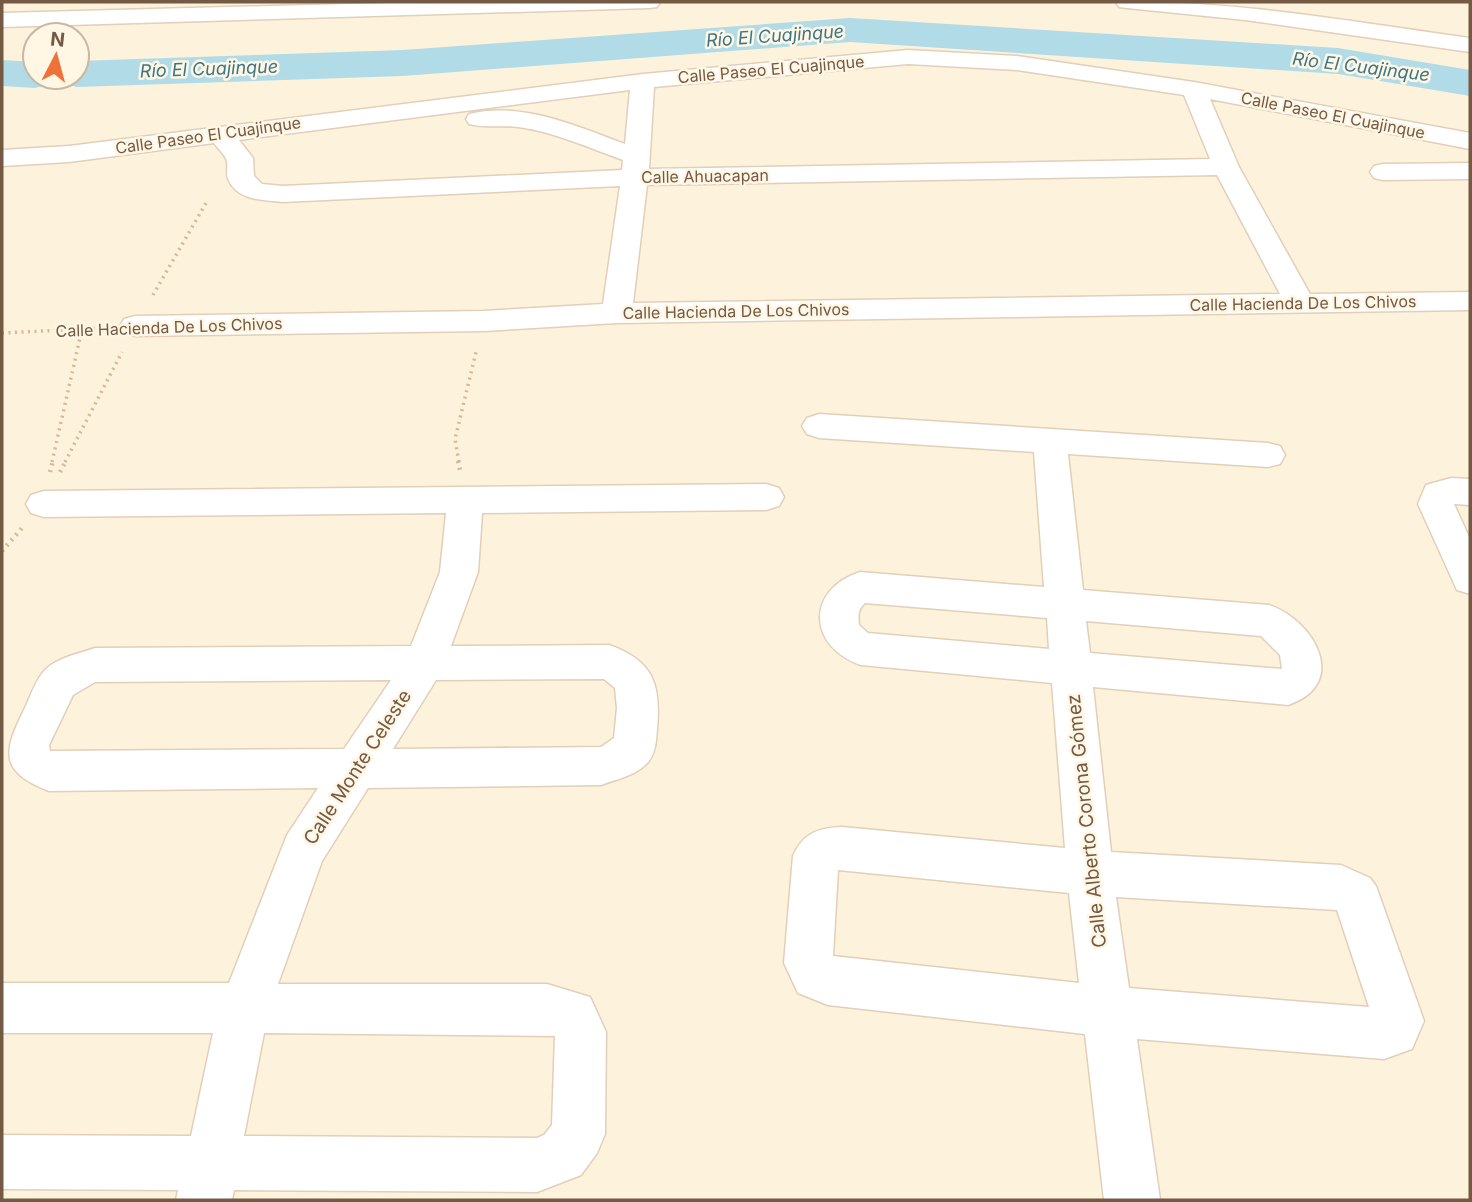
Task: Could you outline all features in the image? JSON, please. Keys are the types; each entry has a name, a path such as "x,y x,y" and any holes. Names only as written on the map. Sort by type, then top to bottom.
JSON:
{"street":[{"path":"2,31 12,20 649,2"},
{"path":"1127,2 1202,5 1470,45"},
{"name":"Calle Paseo El Cuajinque","path":"2,158 69,154 643,81 908,57 1017,63 1194,89 1470,141"},
{"path":"617,313 636,166 643,81"},
{"path":"1194,89 1226,167 1300,303"},
{"path":"219,133 271,143 308,141 488,117 514,118 636,166"},
{"name":"Calle Ahuacapan","path":"219,133 240,158 241,178 254,191 283,194 636,166 1226,167"},
{"path":"1383,172 1470,171"},
{"name":"Calle Hacienda De Los Chivos","path":"135,326 484,321 617,313 1470,300"},
{"path":"820,426 1268,455"},
{"name":"Calle Alberto Corona Gómez","path":"1050,441 1090,873 1132,1200"},
{"path":"1470,492 1451,491 1439,494 1436,504 1470,579"},
{"path":"44,504 766,497"},
{"name":"Calle Monte Celeste","path":"208,1181 244,1008 303,850 425,663 459,572 465,498"},
{"path":"860,587 1064,603 1269,621 1286,631 1296,643 1303,670 1299,680 1288,688 1070,669 861,649 847,639 840,627 841,601 848,592 860,587"},
{"path":"610,662 627,669 637,684 634,747 622,758 601,766 49,772 31,762 28,745 58,682 74,672 95,665 425,663 610,662"},
{"path":"842,848 1090,873 1341,888 1353,894 1359,902 1399,1021 1394,1031 1384,1034 1107,1012 828,980 815,976 808,963 816,856 827,849 842,848"},
{"path":"2,1008 547,1009 572,1015 581,1032 578,1134 562,1156 537,1165 208,1181 2,1162"}],"path":[{"path":"2,551 44,504 135,326 206,203"},
{"path":"465,498 455,439 484,321"},
{"name":"Calle Hacienda De Los Chivos","path":"2,333 135,326"},
{"path":"44,504 82,329"}],"waterway":[{"name":"Río El Cuajinque","path":"91,74 403,63 850,30 1338,61 1470,83"},
{"name":"Río El Cuajinque","path":"2,73 21,74"}]}
